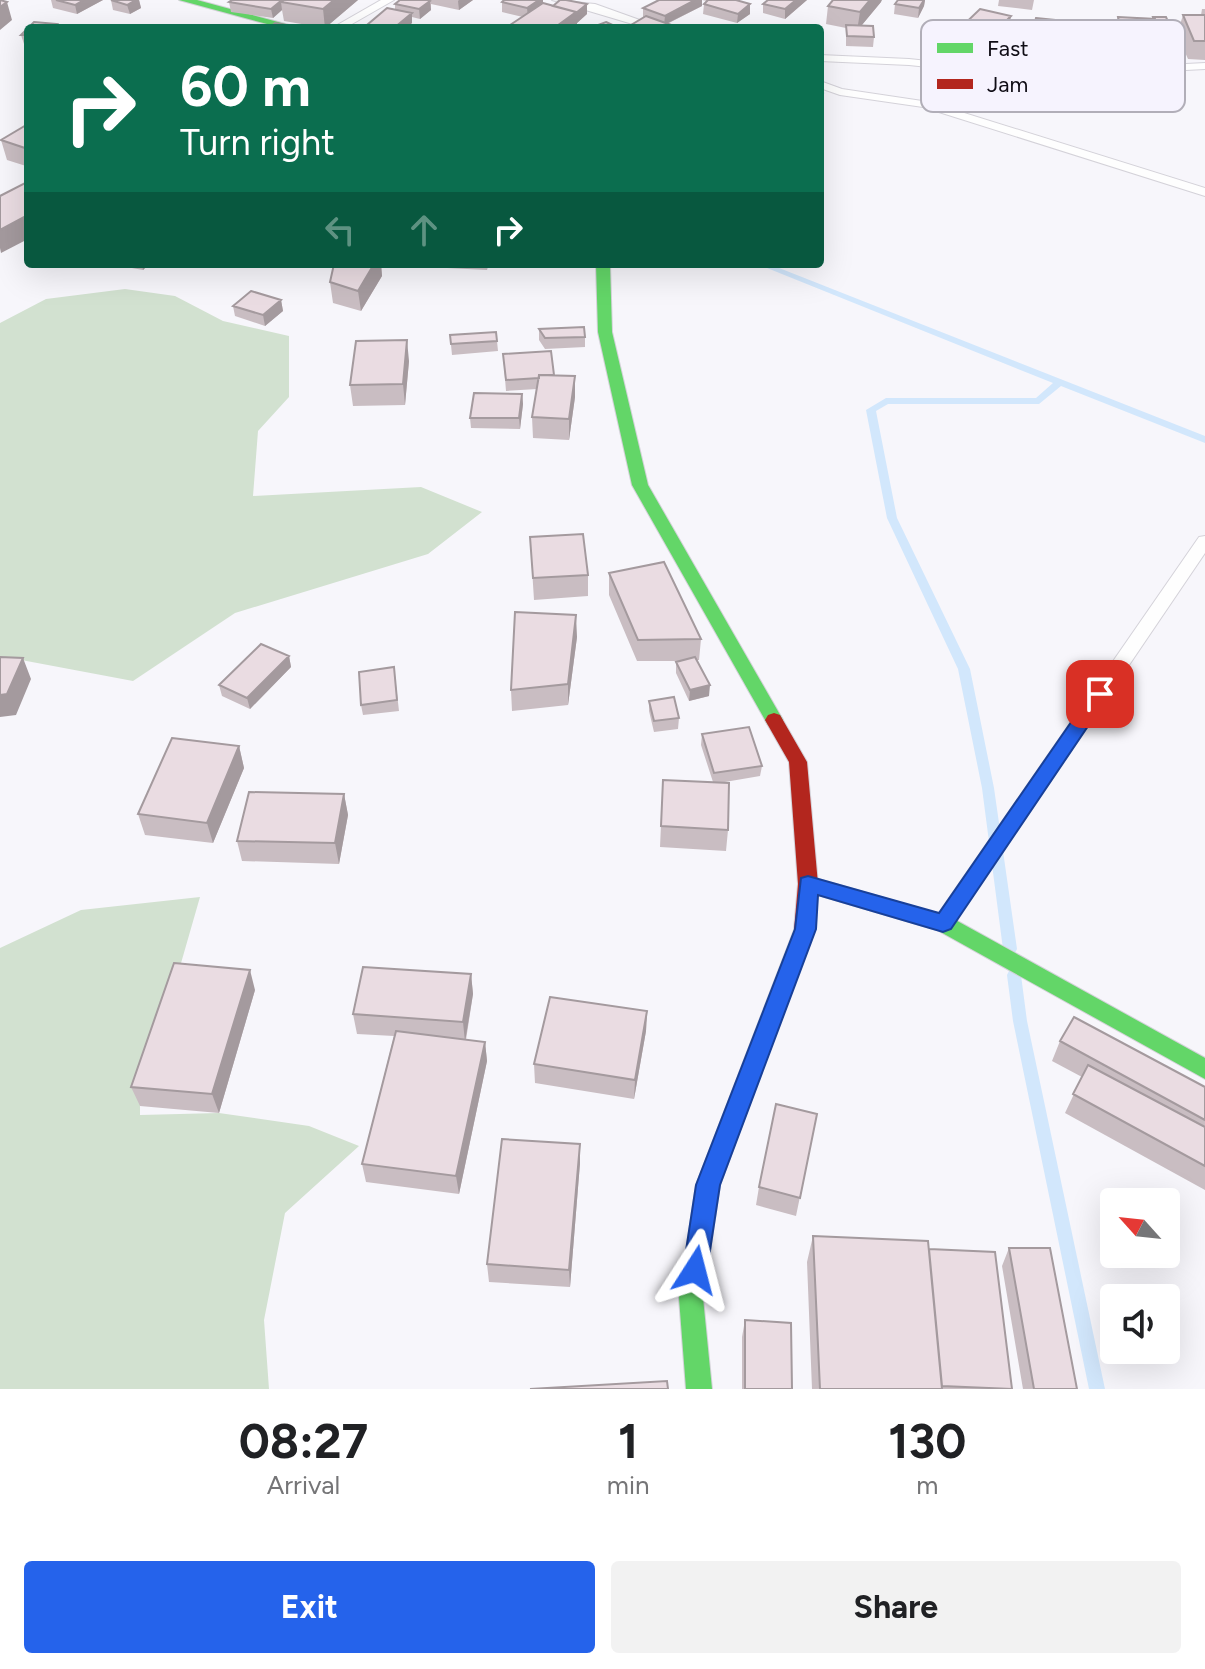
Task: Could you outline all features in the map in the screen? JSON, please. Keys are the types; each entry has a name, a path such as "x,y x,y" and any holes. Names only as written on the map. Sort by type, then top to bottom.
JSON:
{"street":[{"path":"184,0 279,24"},
{"path":"603,268 605,332 640,485 798,762 808,884 805,929 708,1185 691,1298 699,1389"},
{"path":"808,884 943,923 1205,1069"}],"lane":[{"path":"344,24 389,0"},
{"path":"557,0 591,6 645,24"},
{"path":"824,58 921,63"},
{"path":"1185,67 1205,66"},
{"path":"824,86 840,92 921,103"},
{"path":"950,112 1205,192"},
{"path":"943,923 1205,541"}],"green space":[{"path":"125,289 175,296 223,321 289,336 289,397 258,431 253,496 421,487 482,512 428,554 235,613 133,681 0,656 0,323 46,299"},
{"path":"200,897 140,1115 219,1113 309,1126 359,1146 285,1213 264,1320 269,1389 0,1389 0,948 81,910"}],"building":[{"path":"56,0 84,0 75,5"},
{"path":"111,0 136,0 127,5"},
{"path":"282,0 271,9 229,2"},
{"path":"334,0 323,9 281,2"},
{"path":"400,0 430,1 419,9 395,4"},
{"path":"539,0 527,8 502,2"},
{"path":"560,0 587,4 576,13 553,6"},
{"path":"659,0 695,0 665,16 643,8"},
{"path":"708,0 736,0 750,4 738,14 704,4"},
{"path":"768,0 796,0 785,9 763,4"},
{"path":"833,0 870,0 860,12 828,6"},
{"path":"898,0 924,0 919,8 895,4"},
{"path":"543,3 576,12 560,24 512,24"},
{"path":"387,8 412,13 399,24 368,24"},
{"path":"980,9 1011,16 1007,20 969,20"},
{"path":"1183,15 1205,15 1205,41 1194,41"},
{"path":"646,16 668,24 633,24"},
{"path":"1118,17 1155,20 1119,20"},
{"path":"846,25 873,26 874,37 847,36"},
{"path":"24,126 24,148 1,140"},
{"path":"24,184 24,217 0,230 0,196"},
{"path":"333,268 372,268 358,291 330,282"},
{"path":"251,291 281,300 263,315 233,306"},
{"path":"584,327 585,337 545,338 539,329"},
{"path":"496,332 497,341 451,344 450,335"},
{"path":"407,340 403,384 350,385 356,341"},
{"path":"551,351 554,375 506,380 503,354"},
{"path":"539,375 575,376 569,419 532,417"},
{"path":"474,393 522,394 519,418 470,418"},
{"path":"583,534 588,575 533,578 530,537"},
{"path":"664,562 701,639 638,640 609,573"},
{"path":"515,612 576,615 568,684 511,690"},
{"path":"261,644 289,656 247,698 219,685"},
{"path":"0,657 23,658 7,694 0,695"},
{"path":"695,657 710,685 690,690 676,662"},
{"path":"394,667 397,700 361,705 359,672"},
{"path":"674,697 679,718 654,721 649,701"},
{"path":"749,727 762,766 714,773 702,734"},
{"path":"172,738 239,746 207,823 138,814"},
{"path":"663,780 729,783 728,830 661,826"},
{"path":"249,792 344,794 335,843 237,841"},
{"path":"174,963 250,970 212,1094 131,1087"},
{"path":"363,967 471,974 463,1022 353,1014"},
{"path":"550,997 647,1011 635,1080 534,1064"},
{"path":"1074,1017 1205,1087 1205,1120 1060,1041"},
{"path":"396,1031 485,1042 456,1176 362,1164"},
{"path":"1088,1065 1205,1127 1205,1166 1073,1094"},
{"path":"776,1104 817,1114 800,1198 759,1187"},
{"path":"502,1139 580,1144 569,1270 487,1264"},
{"path":"813,1236 928,1241 942,1389 820,1389"},
{"path":"1009,1248 1050,1248 1077,1389 1034,1389"},
{"path":"929,1249 995,1252 1012,1389 942,1386"},
{"path":"745,1320 791,1323 792,1389 745,1389"},
{"path":"667,1381 668,1389 530,1389"}],"waterway":[{"path":"771,268 1205,440"},
{"path":"1010,949 988,788 964,669 892,518 871,410 886,401 1039,401 1058,384"},
{"path":"1014,975 1020,1021 1097,1389"}],"traffic: fast":[{"path":"184,0 279,24"},
{"path":"603,268 605,332 640,485 774,720"},
{"path":"808,884 943,923 1205,1069"},
{"path":"699,1389 691,1298 708,1185 804,930"}],"traffic: jam":[{"path":"774,720 798,762 808,884 804,930"}],"route":[{"path":"695,1270 708,1185 805,929 808,884 943,923 1100,694"}]}
